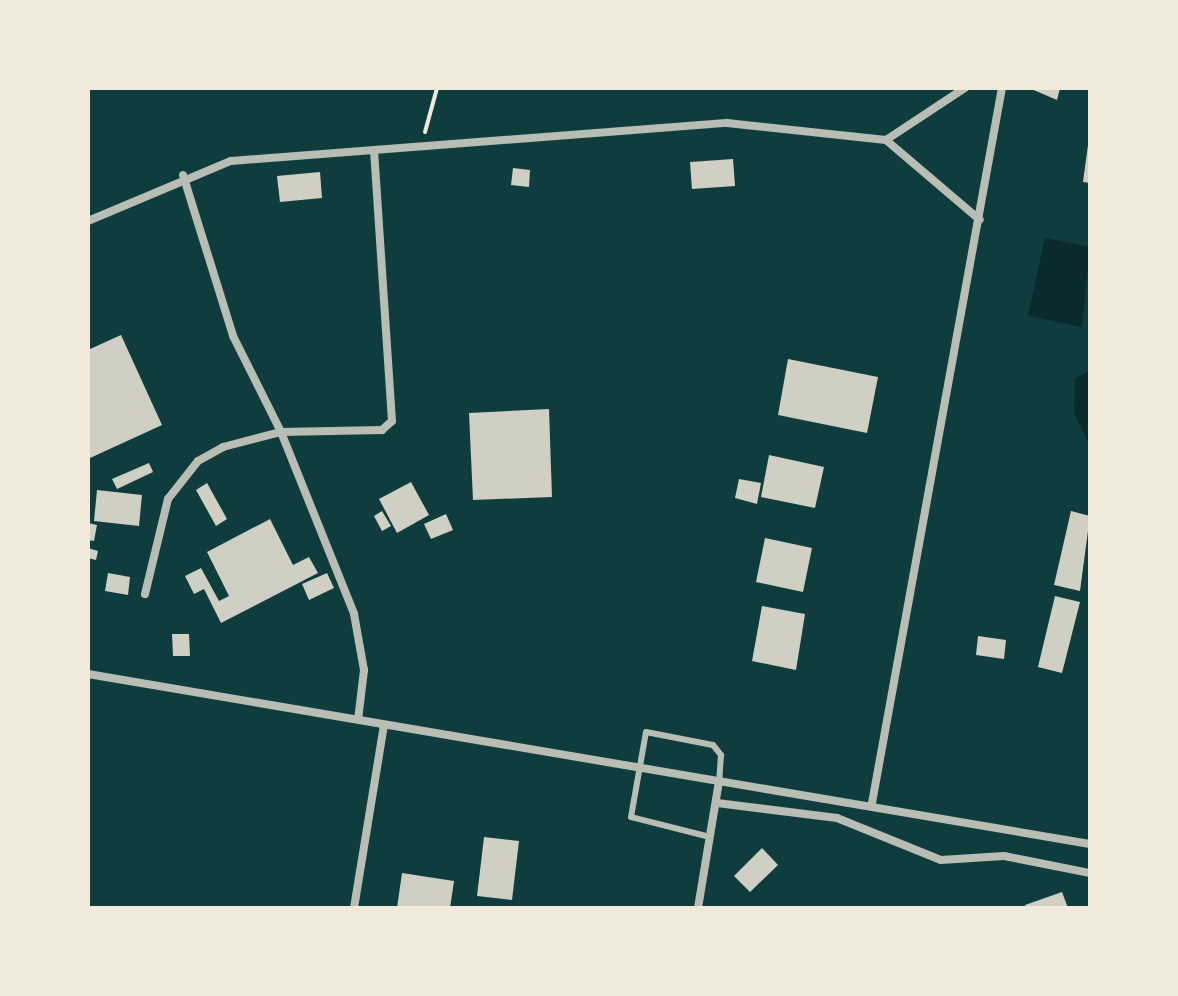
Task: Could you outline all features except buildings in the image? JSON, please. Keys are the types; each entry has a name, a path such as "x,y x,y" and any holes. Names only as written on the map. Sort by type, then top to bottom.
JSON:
{"street":[{"path":"886,140 965,88"},
{"path":"872,803 1002,88"},
{"path":"88,221 183,175 231,161 374,152 423,142 727,123 886,140 980,220"},
{"path":"145,594 168,499 182,476 223,447 281,432 382,430 392,421 374,152"},
{"path":"183,175 196,230 233,336 281,432 354,614 364,670 358,720"},
{"path":"88,674 719,781 872,803 1090,844"},
{"path":"354,908 384,725"},
{"path":"698,908 719,781"},
{"path":"717,803 837,818 941,860 1004,856 1090,873"}],"lane":[{"path":"710,837 631,817 646,732 713,745 721,755 719,781"}],"path":[{"path":"423,142 437,88"}],"water":[{"path":"1045,238 1090,247 1082,327 1028,316"},
{"path":"1090,370 1090,445 1074,413 1075,379"}]}
